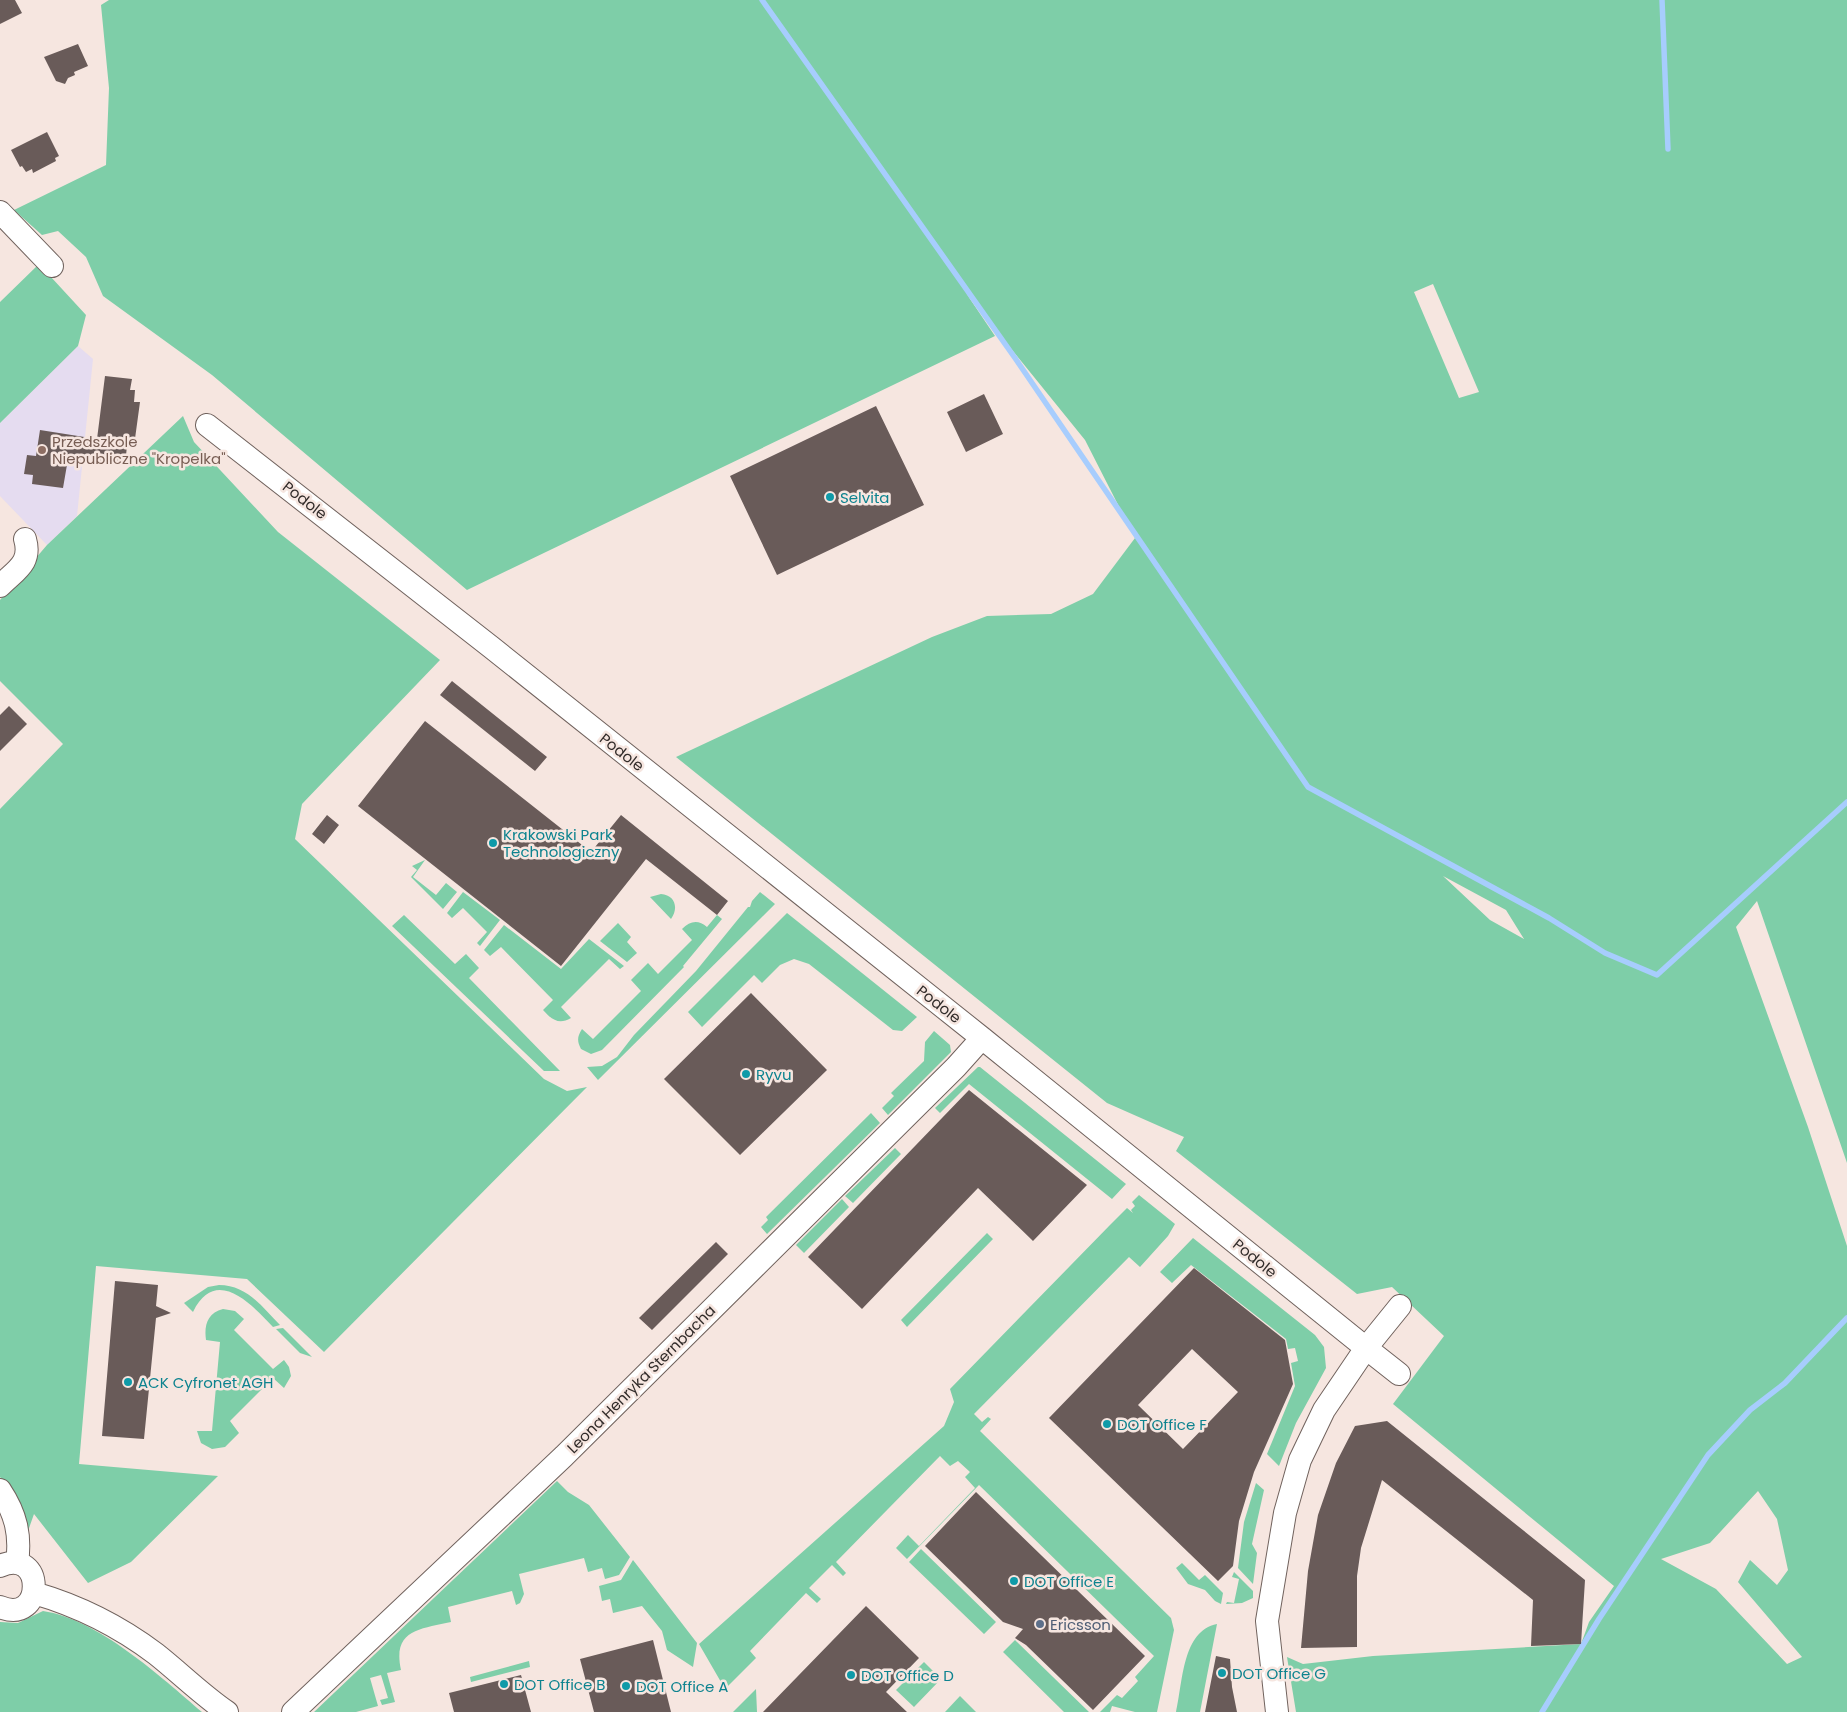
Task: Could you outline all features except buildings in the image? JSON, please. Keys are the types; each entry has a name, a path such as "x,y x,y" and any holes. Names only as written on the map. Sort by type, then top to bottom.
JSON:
{"street":[{"path":"0,212 52,266"},
{"name":"Podole","path":"207,425 464,626 982,1038 1399,1374"},
{"path":"0,586 26,560 28,550 26,539"},
{"name":"Leona Henryka Sternbacha","path":"293,1712 564,1456 956,1067 982,1038"},
{"path":"1277,1712 1268,1622 1285,1513 1300,1460 1324,1410 1366,1348 1400,1306"},
{"path":"0,1490 16,1520 20,1540 8,1564 30,1571 34,1578 34,1593 26,1605 19,1608 5,1609 0,1607"},
{"path":"34,1593 70,1605 108,1622 156,1655 227,1712"}],"shaded area":[{"name":"Przedszkole Niepubliczne \"Kropelka\"","path":"78,346 93,359 77,516 47,545 0,496 0,423"}],"green space":[{"path":"109,0 1847,0 1847,1163 1757,901 1736,927 1808,1127 1847,1246 1847,1712 1296,1712 1287,1657 1303,1664 1373,1656 1581,1644 1589,1622 1614,1586 1393,1404 1444,1336 1392,1287 1357,1294 1176,1151 1184,1137 1107,1103 676,757 932,637 987,616 1051,614 1093,594 1135,538 1085,440 966,293 995,336 467,590 212,375 103,296 86,257 58,231 42,235 14,210 106,165 109,88 101,5","holes":["1433,284 1479,392 1459,398 1414,292","1443,876 1506,910 1524,939 1490,920","1758,1491 1777,1519 1788,1570 1777,1585 1750,1560 1738,1582 1802,1657 1787,1664 1716,1589 1661,1559 1710,1543"]},
{"path":"39,264 86,315 78,346 0,423 0,302"},
{"path":"183,416 194,442 278,532 440,660 302,804 295,839 544,1079 567,1091 587,1087 324,1352 247,1279 96,1266 79,1464 218,1476 131,1562 88,1583 34,1514 28,1531 7,1486 0,1477 0,809 63,744 0,681 0,600 47,545"},
{"path":"425,860 413,877 436,895 446,883 457,892 443,909 411,877 417,870 412,866"},
{"path":"463,892 500,920 480,946 477,943 487,932 463,908 452,918 447,913"},
{"path":"760,892 775,904 598,1080 587,1067 602,1066 617,1057 634,1035 696,971 748,907 750,907 752,901"},
{"path":"661,894 670,897 674,903 675,911 671,919 650,897"},
{"path":"787,913 917,1017 902,1031 893,1030 809,964 794,959 780,965 762,983 754,975 702,1027 688,1012"},
{"path":"404,915 455,964 466,954 479,968 469,978 560,1071 544,1071 392,926"},
{"path":"717,915 722,919 684,967 602,1050 591,1054 581,1049 578,1039 582,1029 593,1039 641,991 631,980 648,963 658,974 692,940 682,929 694,922 707,927"},
{"path":"618,923 631,937 627,942 637,953 627,962 600,941"},
{"path":"504,925 561,969 589,939 624,966 620,969 609,959 561,1007 571,1018 563,1021 556,1020 543,1010 553,1000 501,947 490,956 484,950"},
{"path":"934,1031 950,1045 951,1052 888,1115 882,1108 894,1096 891,1093 924,1061 925,1042"},
{"path":"978,1067 1126,1184 1112,1199 969,1084 940,1113 935,1108"},
{"path":"871,1113 880,1123 767,1234 761,1227 768,1220 766,1217"},
{"path":"895,1148 901,1154 853,1203 845,1196"},
{"path":"1139,1195 1175,1224 1168,1236 1140,1267 1129,1257 974,1414 982,1422 988,1417 991,1419 980,1431 1171,1618 1174,1630 1157,1712 1135,1712 1112,1706 1110,1712 1100,1712 1117,1695 1122,1698 1138,1681 1135,1677 1154,1656 979,1485 907,1559 896,1548 908,1535 919,1546 975,1488 965,1477 970,1472 958,1461 950,1466 940,1456 836,1562 846,1573 843,1576 832,1565 809,1588 821,1599 817,1603 806,1593 750,1651 756,1658 725,1689 699,1644 944,1426 954,1402 950,1389 1127,1208 1133,1213 1131,1210 1135,1206 1132,1202"},
{"path":"842,1199 849,1207 804,1253 796,1245"},
{"path":"987,1233 993,1239 907,1327 901,1320"},
{"path":"1193,1238 1315,1335 1324,1347 1326,1368 1296,1423 1279,1466 1267,1454 1295,1386 1291,1363 1298,1361 1295,1348 1288,1349 1286,1339 1191,1265 1172,1283 1160,1272"},
{"path":"229,1286 246,1293 260,1304 280,1325 273,1327 245,1300 223,1290 212,1291 202,1298 193,1312 184,1303 208,1287"},
{"path":"223,1309 235,1311 244,1319 234,1330 273,1369 284,1360 289,1367 291,1376 284,1388 273,1378 230,1421 239,1433 225,1447 212,1449 201,1443 197,1431 212,1431 220,1342 206,1340 206,1325 213,1314"},
{"path":"283,1328 312,1357 300,1353 276,1329"},
{"path":"557,1481 568,1492 589,1505 630,1557 619,1575 605,1579 602,1568 588,1572 584,1558 519,1574 524,1594 520,1603 516,1605 512,1591 448,1607 451,1622 420,1629 411,1633 405,1639 399,1656 401,1670 387,1673 395,1702 382,1705 380,1700 388,1698 381,1675 370,1678 378,1706 356,1712 314,1712"},
{"path":"1256,1483 1264,1490 1252,1544 1257,1553 1253,1584 1238,1568 1244,1522"},
{"path":"921,1549 996,1622 984,1634 909,1562"},
{"path":"633,1560 697,1643 693,1667 667,1650 662,1631 642,1606 613,1613 610,1599 602,1601 599,1586 621,1580"},
{"path":"1182,1563 1199,1580 1205,1575 1223,1593 1221,1604 1215,1601 1205,1590 1188,1584 1176,1568"},
{"path":"1234,1572 1253,1591 1253,1598 1242,1603 1226,1604 1227,1602 1234,1603 1239,1579 1232,1577"},
{"path":"43,1611 64,1616 107,1637 128,1651 202,1712 0,1712 0,1622 18,1623"},
{"path":"1217,1624 1200,1712 1176,1712 1190,1647 1197,1636 1205,1629"},
{"path":"1015,1640 1089,1712 1064,1712 1003,1652"},
{"path":"529,1661 530,1667 471,1682 470,1677"},
{"path":"924,1662 941,1679 914,1707 896,1690"},
{"path":"756,1689 757,1712 733,1712"},
{"path":"960,1696 976,1712 945,1712"}],"waterway":[{"path":"762,0 1015,358 1308,787 1549,918 1605,953 1657,975 1847,802"},
{"path":"1662,0 1668,149"},
{"path":"1542,1712 1599,1619 1708,1455 1750,1410 1785,1383 1847,1318"}],"place":[{"name":"Przedszkole Niepubliczne \"Kropelka\"","path":"42,450"},
{"name":"Selvita","path":"830,497"},
{"name":"Krakowski Park Technologiczny","path":"493,843"},
{"name":"Ryvu","path":"746,1074"},
{"name":"ACK Cyfronet AGH","path":"128,1382"},
{"name":"DOT Office F","path":"1107,1424"},
{"name":"DOT Office E","path":"1014,1581"},
{"name":"Ericsson","path":"1040,1624"},
{"name":"DOT Office G","path":"1222,1673"},
{"name":"DOT Office D","path":"851,1675"},
{"name":"DOT Office B","path":"504,1684"},
{"name":"DOT Office A","path":"626,1686"}]}
